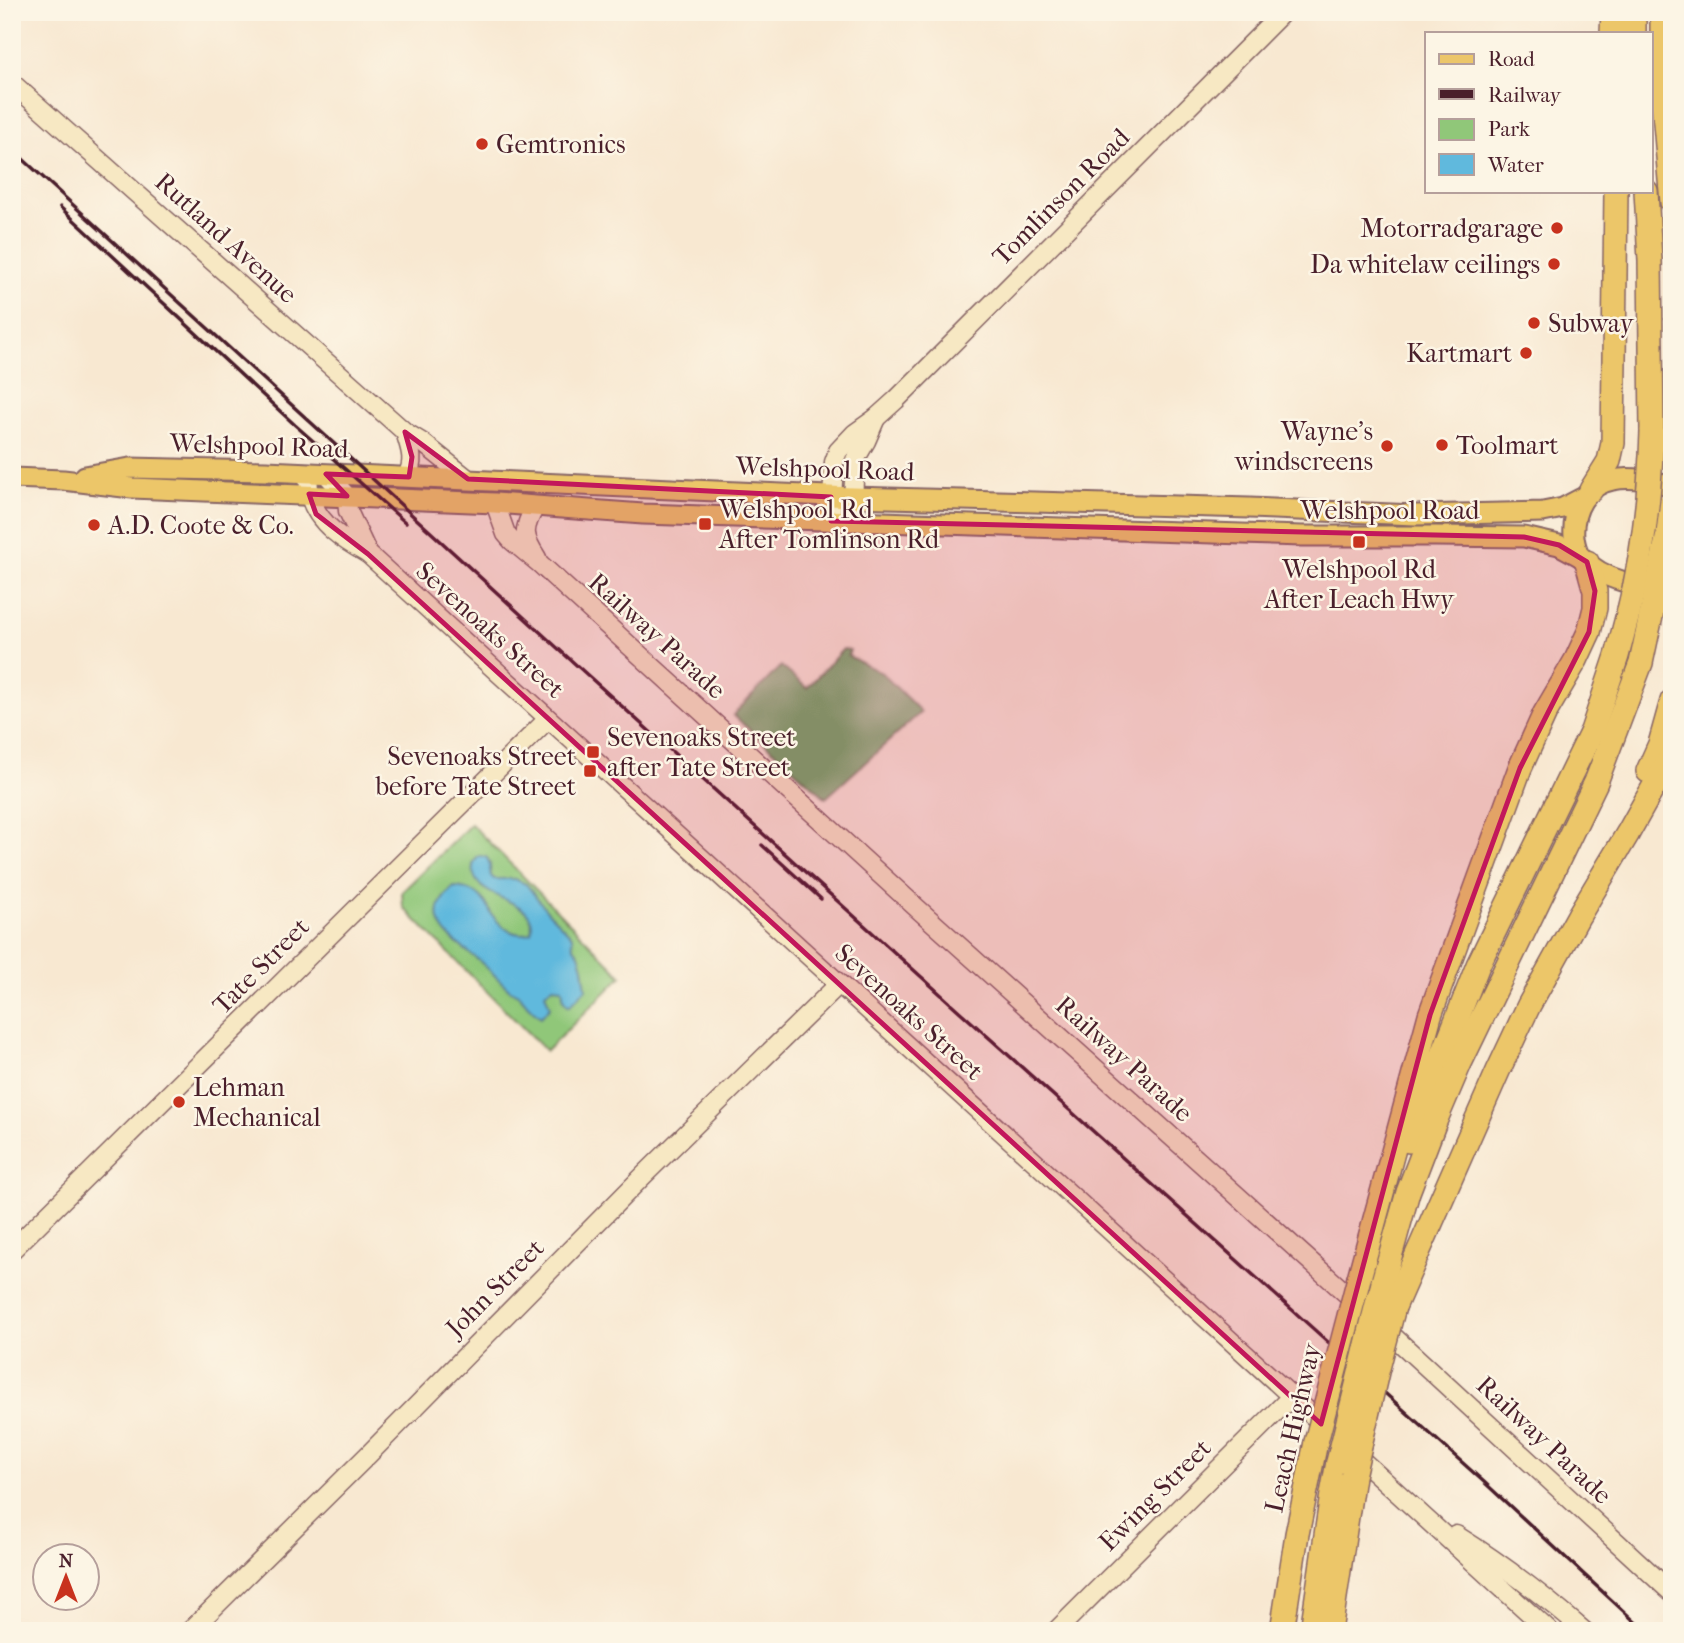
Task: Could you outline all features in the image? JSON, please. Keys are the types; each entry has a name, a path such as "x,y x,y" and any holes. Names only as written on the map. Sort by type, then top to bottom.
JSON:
{"highway":[{"path":"1612,32 1613,12"},
{"path":"1634,12 1634,32"},
{"path":"1662,12 1662,89 1672,202"},
{"path":"1587,494 1609,461 1613,443 1616,192"},
{"path":"1314,1631 1332,1494 1346,1469 1387,1301 1408,1192 1434,1124 1471,1041 1596,782 1641,663 1638,575 1651,473 1652,432 1651,273 1646,192"},
{"path":"1370,1241 1478,965 1592,731 1617,656 1640,613 1668,534 1672,501"},
{"path":"1370,1241 1430,1015 1483,865 1520,768 1545,713 1589,632 1595,608 1595,591 1584,559"},
{"path":"1579,915 1641,788 1660,744 1672,701"},
{"path":"1387,1301 1529,1005 1672,754"},
{"name":"Leach Highway","path":"1282,1631 1297,1534 1316,1442 1370,1241"},
{"path":"1330,1631 1349,1503 1346,1469"},
{"path":"1314,1631 1349,1503"}],"main road":[{"name":"Welshpool Road","path":"63,480 130,468 266,471 831,497 1415,515 1543,512 1563,508 1605,482 1617,479 1649,480 1672,486"},
{"name":"Welshpool Road","path":"12,478 63,480 132,488 495,503 602,512 1302,536 1524,537 1559,545 1600,571 1623,580 1643,586 1672,588"},
{"path":"1584,559 1575,545 1573,525 1576,513 1587,494"}],"street":[{"name":"Tomlinson Road","path":"831,520 834,463 838,451 855,433 896,400 1283,12"},
{"name":"Rutland Avenue","path":"12,83 405,432 468,479"},
{"name":"Tomlinson Road","path":"852,521 855,460 876,418"},
{"path":"405,432 412,457 410,471 406,477"},
{"path":"309,495 317,474"},
{"name":"Sevenoaks Street","path":"317,474 347,496 348,511 368,554"},
{"name":"Sevenoaks Street","path":"309,495 316,514 345,540 368,554 1549,1631"},
{"name":"Railway Parade","path":"495,503 506,534 512,541 1414,1355 1672,1593"},
{"name":"Railway Parade","path":"535,506 526,522 526,538 540,564"},
{"name":"Tate Street","path":"12,1250 548,719"},
{"name":"John Street","path":"190,1631 368,1455 643,1175 839,984"},
{"name":"Ewing Street","path":"1056,1631 1292,1397"},
{"name":"Sevenoaks Street","path":"1415,1508 1481,1551 1584,1631"}],"highlighted area":[{"path":"405,432 468,479 831,497 831,521 1524,537 1559,545 1587,562 1595,591 1589,632 1520,768 1430,1015 1321,1424 368,554 316,514 309,494 347,496 326,474 409,477 412,457"}],"green space":[{"path":"843,649 850,650 848,656 882,673 921,712 826,798 733,715 781,666 807,688"},
{"path":"471,824 622,976 546,1051 403,907 402,892"}],"water":[{"path":"479,856 488,859 494,879 515,879 526,884 572,936 573,946 583,967 586,989 569,1006 564,1001 562,988 553,987 545,993 550,1007 541,1017 445,932 438,915 440,906 450,890 458,887 481,898 496,920 509,931 520,934 531,932 531,921 526,912 485,889 477,881 473,866"}],"railway":[{"path":"12,149 563,653 1484,1482 1645,1631"},
{"path":"60,207 295,425 406,523"},
{"path":"762,845 821,899"}],"place":[{"name":"Gemtronics","path":"482,144"},
{"name":"Motorradgarage","path":"1557,228"},
{"name":"Da whitelaw ceilings","path":"1554,264"},
{"name":"Subway","path":"1534,323"},
{"name":"Kartmart","path":"1526,353"},
{"name":"Toolmart","path":"1442,445"},
{"name":"Wayne's windscreens","path":"1387,446"},
{"name":"Welshpool Rd After Tomlinson Rd","path":"705,524"},
{"name":"A.D. Coote & Co.","path":"94,525"},
{"name":"Welshpool Rd After Leach Hwy","path":"1359,542"},
{"name":"Sevenoaks Street after Tate Street","path":"593,752"},
{"name":"Sevenoaks Street before Tate Street","path":"590,771"},
{"name":"Lehman Mechanical","path":"179,1102"}]}
